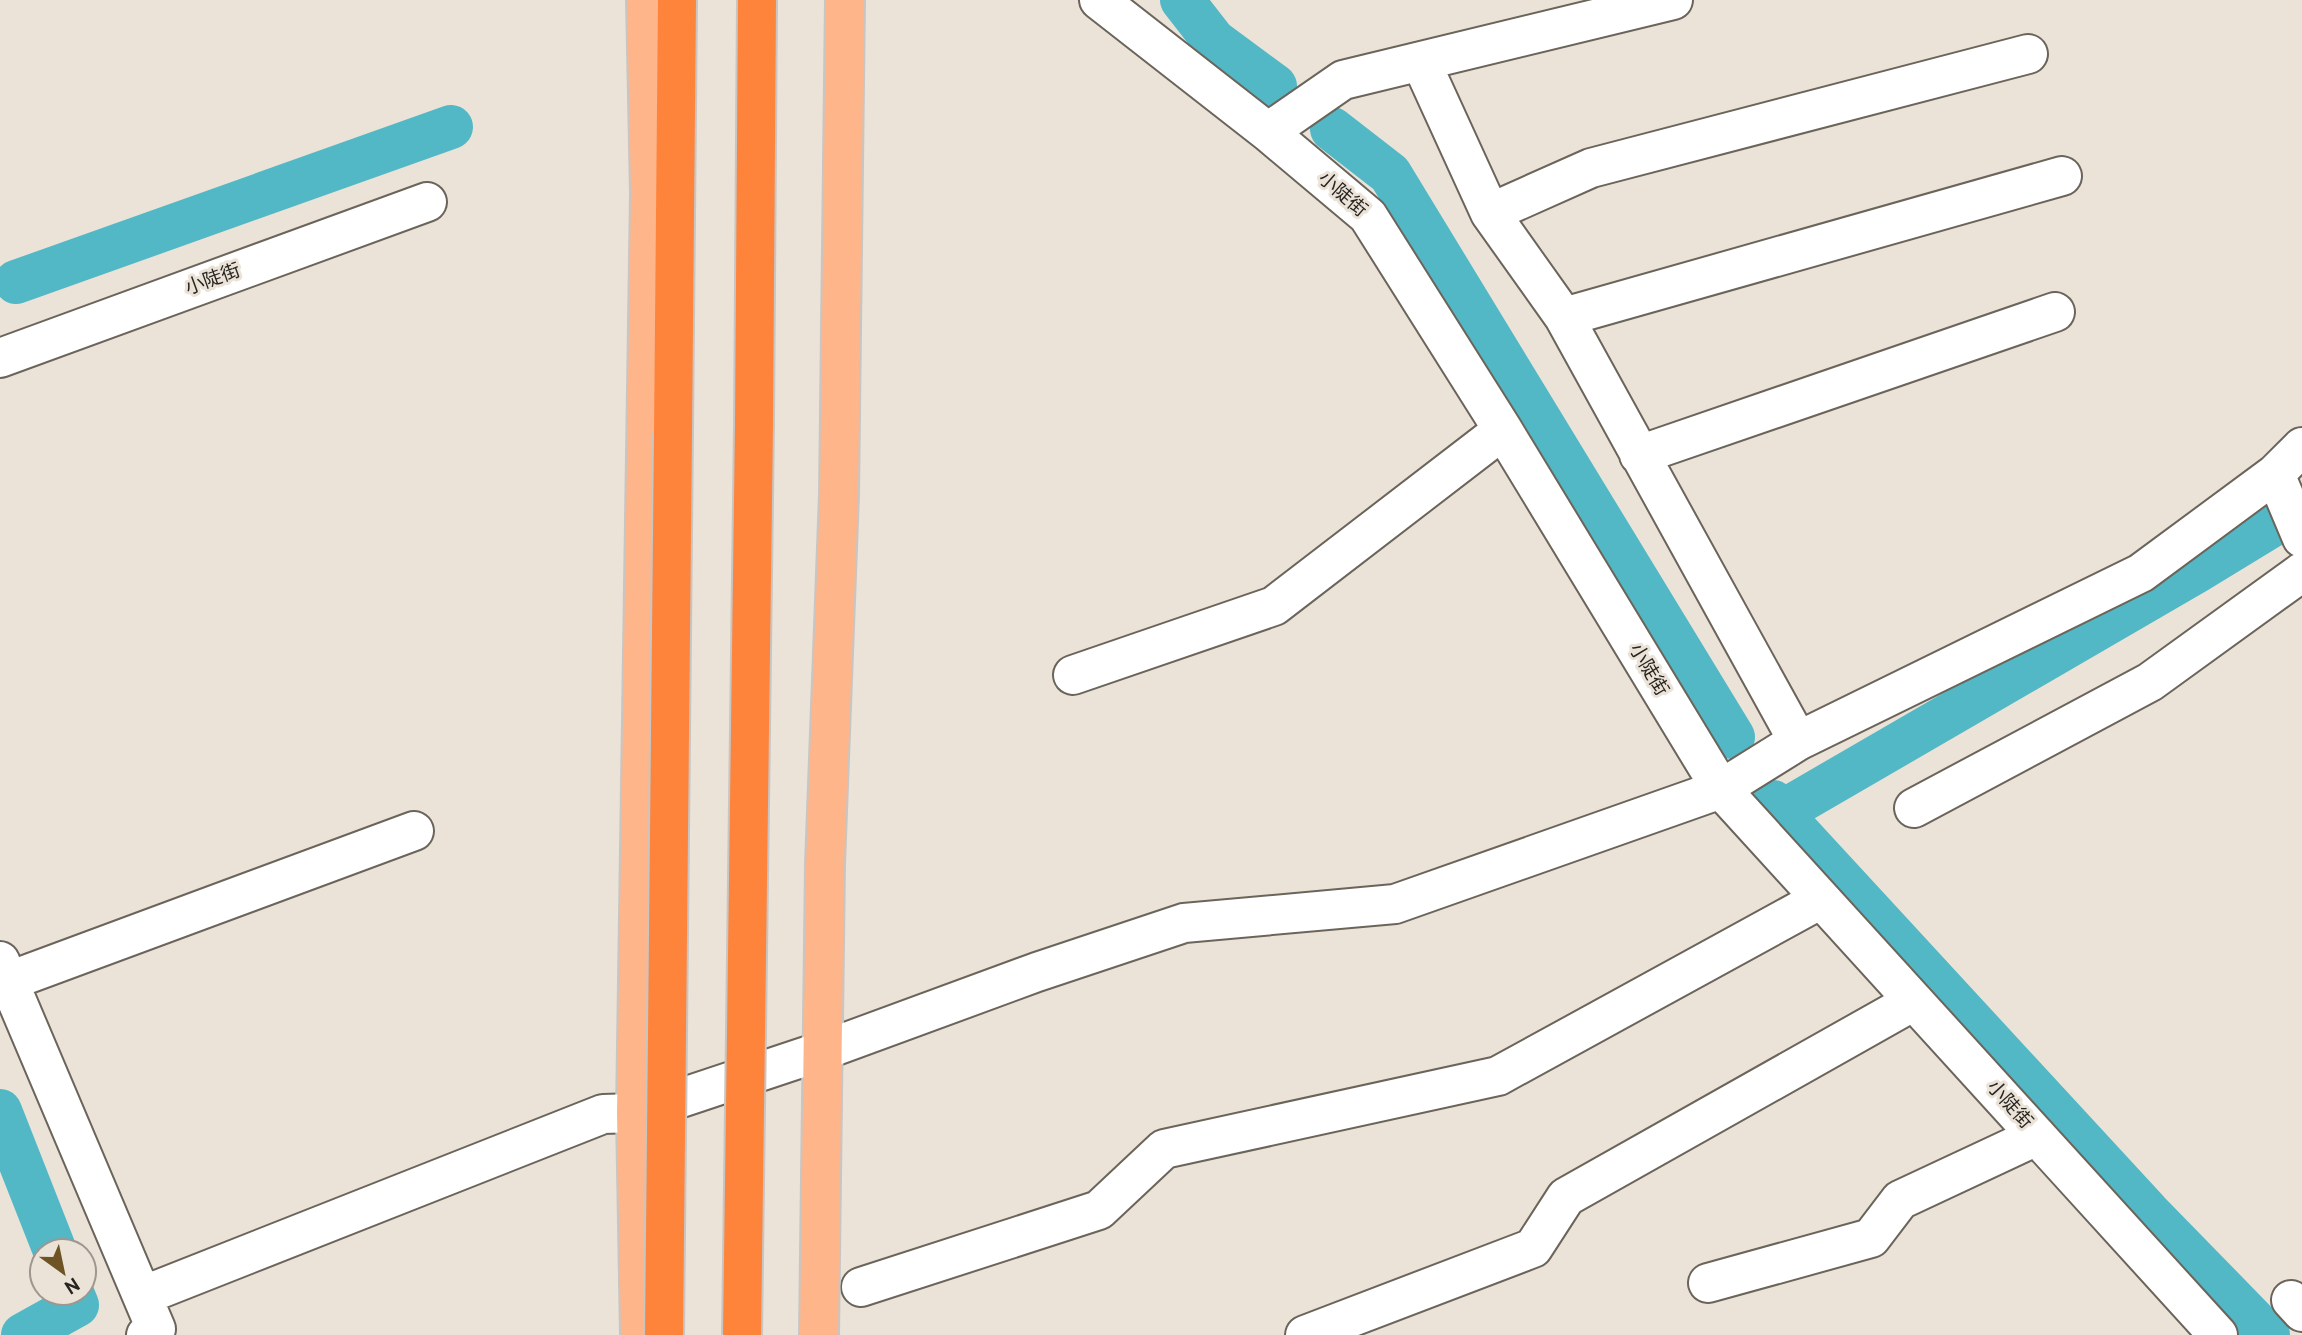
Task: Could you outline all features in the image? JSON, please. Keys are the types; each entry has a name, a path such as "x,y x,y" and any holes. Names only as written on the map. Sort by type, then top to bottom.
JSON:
{"highway":[{"path":"664,1335 677,0"},
{"path":"742,1335 757,0"}],"main road":[{"path":"639,1335 636,1113 650,193 646,0"},
{"path":"819,1335 825,864 839,495 845,0"}],"street":[{"name":"小陡街","path":"1099,0 1268,132 1368,216 1503,430 1721,789 2218,1335"},
{"path":"1268,132 1343,80 1673,0"},
{"path":"1490,213 1591,168 2028,54"},
{"path":"1420,62 1490,213 1564,317 1798,741"},
{"path":"1564,317 2062,176"},
{"name":"小陡街","path":"0,358 426,202"},
{"path":"1639,455 2055,312"},
{"path":"1073,675 1274,606 1503,430"},
{"path":"142,1296 603,1114 636,1113 822,1051 1037,972 1184,923 1395,904 1721,789 1798,741 2141,573 2279,484 2302,447"},
{"path":"2279,484 2301,536"},
{"path":"1914,808 2150,682 2302,572"},
{"path":"146,1335 156,1329 4,971 414,831"},
{"path":"861,1287 1099,1210 1164,1149 1498,1076 1821,899"},
{"path":"1305,1335 1533,1248 1566,1198 1914,1001"},
{"path":"1707,1283 1871,1238 1900,1200 2037,1136"}],"waterway":[{"path":"1182,0 1214,41 1275,86"},
{"path":"16,282 451,127"},
{"path":"1332,129 1390,174 1733,737"},
{"path":"1780,813 2197,571 2302,507"},
{"path":"1773,802 1780,813 2148,1212 2268,1335"},
{"path":"0,1111 50,1237"},
{"path":"23,1335 73,1307"}]}
